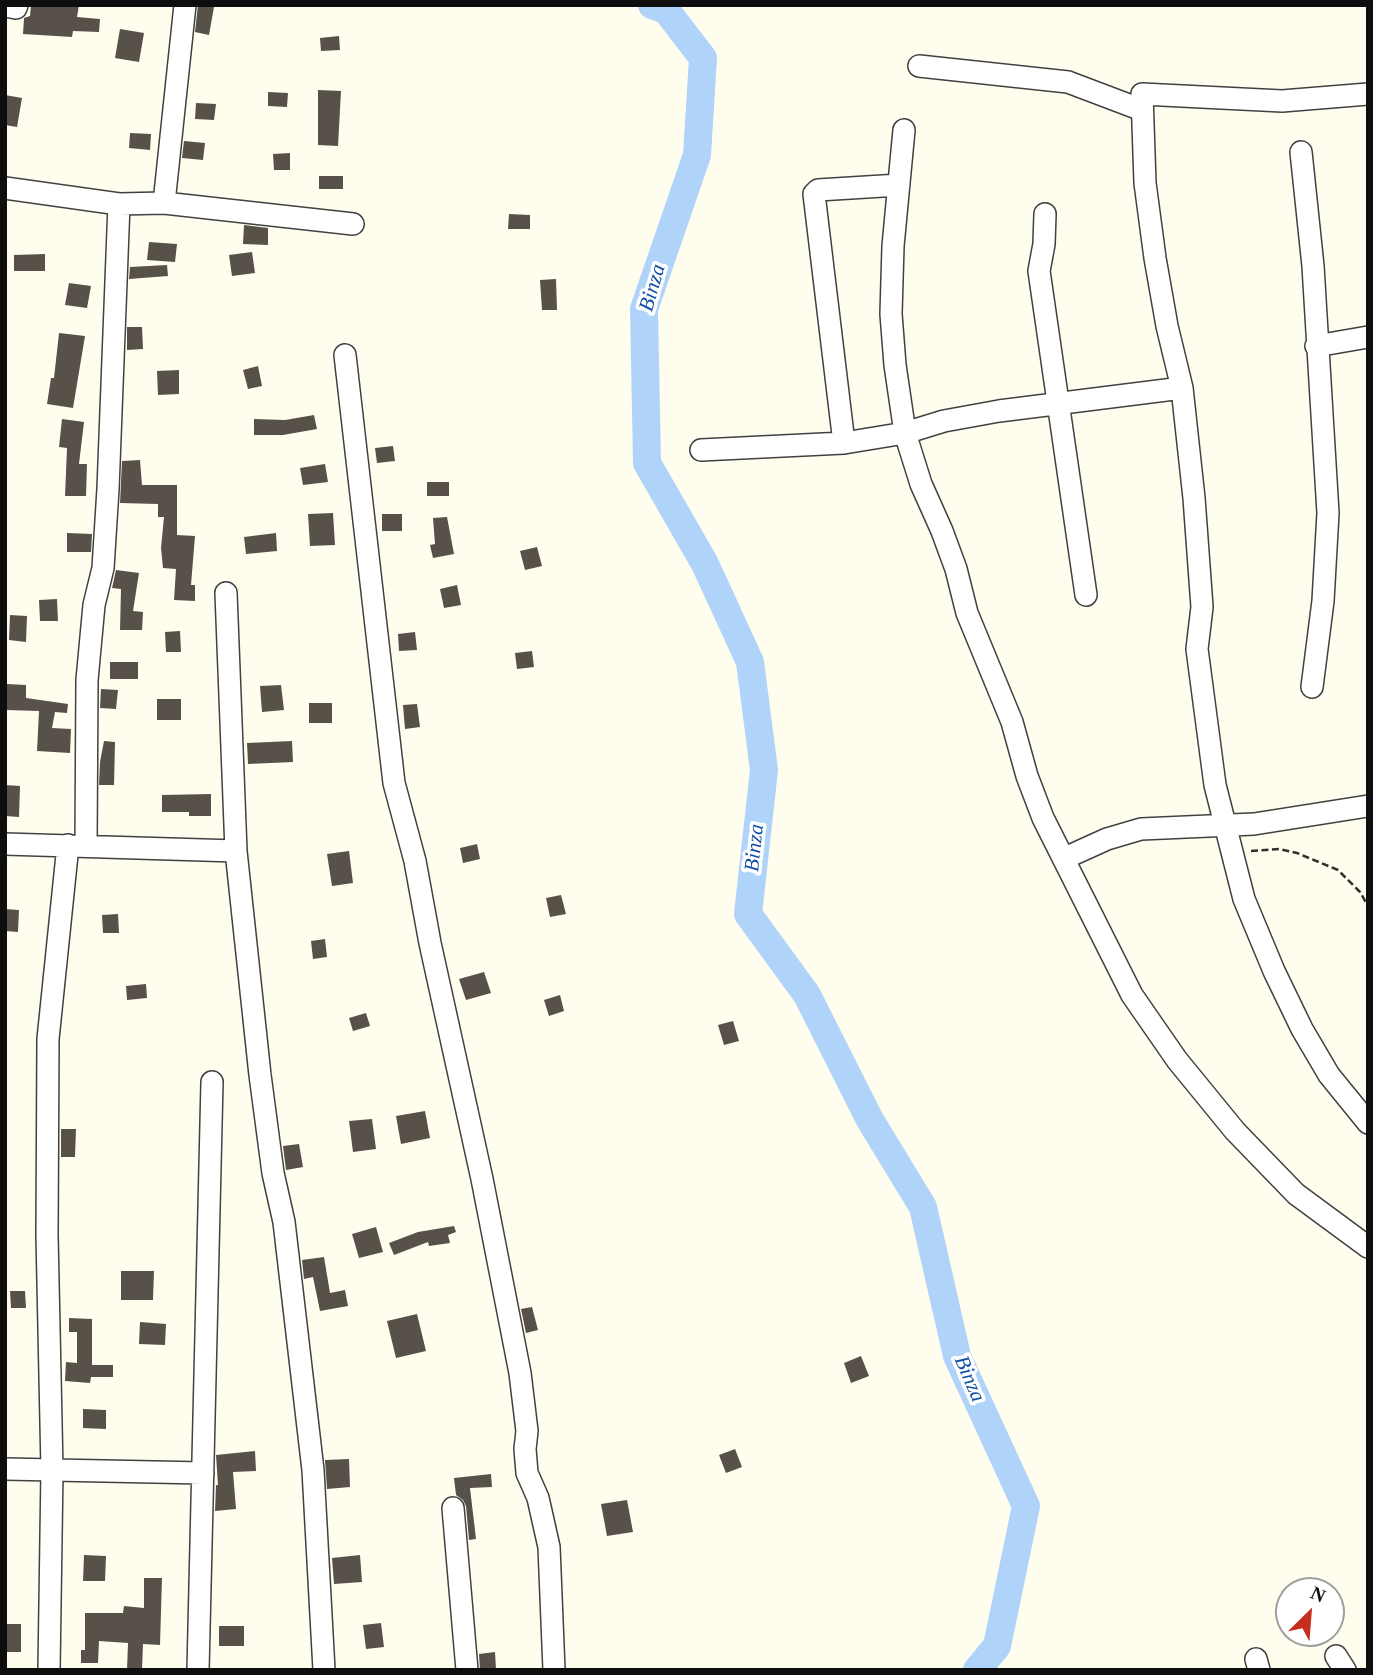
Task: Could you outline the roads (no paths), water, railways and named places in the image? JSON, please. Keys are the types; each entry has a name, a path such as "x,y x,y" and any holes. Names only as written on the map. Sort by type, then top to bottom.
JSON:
{"street":[{"path":"5,6 16,8 17,5"},
{"path":"164,204 185,5"},
{"path":"919,66 1068,82 1142,110"},
{"path":"1368,94 1282,101 1142,94 1145,183 1167,326 1182,388 1194,498 1202,607 1197,649 1215,785 1230,853 1244,899 1274,971 1302,1029 1329,1075 1368,1123"},
{"path":"904,130 893,246 891,314 905,433 921,484 956,569 967,613 1012,722 1042,818 1065,858 1132,995 1177,1060 1235,1131 1296,1194 1368,1247"},
{"path":"1301,152 1313,266 1328,513 1323,601 1312,687"},
{"path":"844,443 814,194 818,190 899,185"},
{"path":"5,188 119,204 164,204 353,224"},
{"path":"49,1670 52,1470 47,1235 48,1039 77,845 94,605 103,568 119,204"},
{"path":"1045,215 1039,271 1086,595"},
{"path":"1316,346 1368,337"},
{"path":"345,355 394,783 415,861 520,1373 527,1431 527,1473 538,1498 549,1547 554,1670"},
{"path":"701,450 844,443 905,433 944,421 1058,403 1182,388"},
{"path":"226,593 236,850 260,1074 273,1173 284,1222 313,1470 324,1670"},
{"path":"1065,858 1107,839 1141,829 1254,824 1368,806"},
{"path":"5,844 236,850"},
{"path":"198,1670 212,1082"},
{"path":"5,1469 203,1473"},
{"path":"453,1508 467,1670"}],"waterway":[{"name":"Binza","path":"652,5 666,10 703,58 697,155 644,309 647,463 705,564 750,662 764,770 748,914 807,995 870,1120 923,1207 957,1356 1026,1506 997,1646 977,1670"}]}
